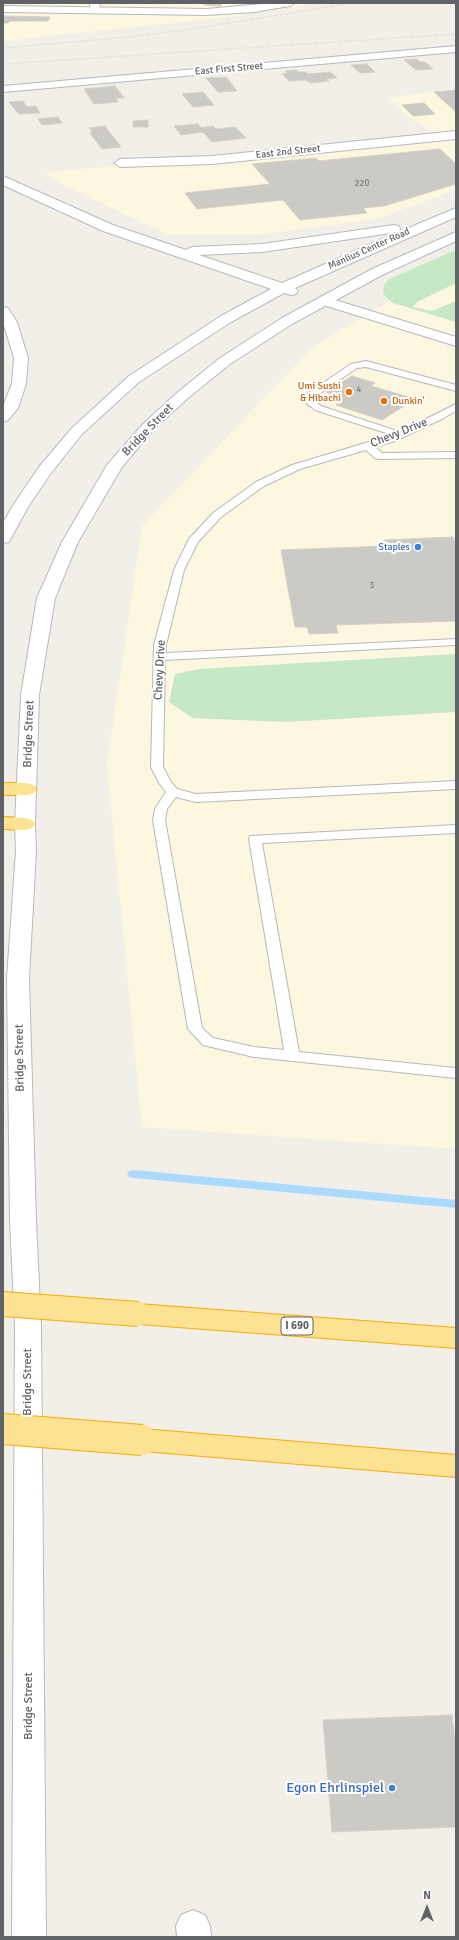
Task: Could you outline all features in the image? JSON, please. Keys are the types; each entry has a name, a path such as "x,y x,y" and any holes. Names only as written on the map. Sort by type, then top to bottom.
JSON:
{"highway":[{"path":"3,789 27,789"},
{"path":"3,823 25,824"},
{"name":"I 690","path":"3,1304 456,1338"},
{"path":"3,1429 456,1466"}],"main road":[{"path":"3,9 95,7 226,11 290,3"},
{"name":"East First Street","path":"3,89 456,49"},
{"name":"East 2nd Street","path":"120,163 212,160 456,135"},
{"path":"3,180 108,228 283,288 456,342"},
{"name":"Manlius Center Road","path":"283,288 348,258 456,212"},
{"path":"172,250 215,251 262,248 429,223"},
{"name":"Manlius Center Road","path":"324,301 377,272 456,236"},
{"path":"3,538 20,507 45,470 77,431 134,378 226,319 283,288"},
{"name":"Bridge Street","path":"29,1937 28,1327 18,978 26,851 25,824 30,694 46,598 70,542 116,465 148,427 182,394 225,361 287,320 324,301"},
{"path":"3,311 10,322 22,358 20,384 10,408 3,417"}],"lane":[{"path":"400,435 318,408 309,401 310,396 354,366 366,364 456,388"},
{"name":"Chevy Drive","path":"173,792 165,784 157,767 160,645 179,570 193,541 217,514 260,484 296,467 400,435 439,417 456,407"},
{"path":"368,446 379,456 402,457 456,455"},
{"path":"160,658 456,642"},
{"path":"456,786 196,798 173,792 161,809 159,820 195,1029 208,1042 254,1052 456,1073"},
{"path":"292,1056 255,839 456,829"}],"shaded area":[{"path":"3,3 317,3 230,17 3,41"},
{"path":"456,88 456,190 377,219 256,235 168,235 60,183 45,172 445,139 409,117 388,98"},
{"path":"456,270 456,1149 142,1127 107,765 142,526 313,347 409,289"}],"green space":[{"path":"456,250 456,283 417,302 413,307 432,311 456,301 456,322 393,303 386,297 383,292 384,285 389,279"},
{"path":"456,654 456,712 286,722 193,718 169,702 175,674 199,669"}],"building":[{"path":"205,3 222,3 221,6 204,5"},
{"path":"3,16 50,17 48,21 10,21 8,23 3,23"},
{"path":"416,59 421,62 425,62 433,69 416,70 404,60"},
{"path":"367,64 375,72 360,73 351,65"},
{"path":"296,70 298,72 306,72 308,74 330,72 337,78 326,79 329,81 310,83 306,80 289,81 282,74 287,73 285,71"},
{"path":"226,77 237,91 218,92 206,78"},
{"path":"115,86 124,98 116,98 118,102 94,104 84,89"},
{"path":"456,90 456,112 434,92"},
{"path":"203,92 214,105 193,107 182,94"},
{"path":"23,101 27,107 36,106 40,113 19,114 9,102"},
{"path":"424,103 435,114 413,116 402,105"},
{"path":"58,117 62,123 42,125 38,119"},
{"path":"148,120 148,127 133,127 133,121"},
{"path":"198,124 201,128 213,126 216,129 235,127 246,138 212,142 203,132 181,135 174,126"},
{"path":"105,126 121,147 102,149 90,133 92,132 89,128"},
{"path":"440,149 456,164 456,184 384,206 363,208 367,213 300,220 283,200 197,209 185,193 270,184 252,164 316,158 319,161"},
{"path":"352,376 375,383 371,386 415,399 382,420 336,405 341,403 323,397 330,393 326,392"},
{"path":"453,537 456,544 456,621 336,625 338,633 309,634 307,627 295,627 281,550 386,546 384,540"},
{"name":"Egon Ehrlinspiel","path":"452,1715 456,1749 456,1827 332,1832 323,1720"}],"waterway":[{"path":"133,1174 456,1204"}],"railway":[{"path":"3,48 129,37 192,29 353,3"},
{"path":"3,64 456,34"}],"place":[{"name":"Umi Sushi & Hibachi","path":"349,392"},
{"name":"Dunkin'","path":"384,401"},
{"name":"Staples","path":"418,547"},
{"name":"Egon Ehrlinspiel","path":"392,1788"}]}
